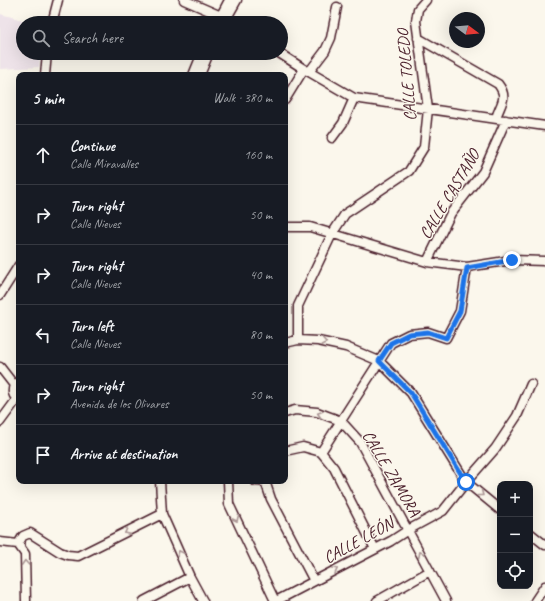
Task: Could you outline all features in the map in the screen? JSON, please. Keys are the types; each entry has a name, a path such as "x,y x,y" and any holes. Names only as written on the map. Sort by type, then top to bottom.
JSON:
{"street":[{"path":"54,16 58,0"},
{"path":"184,0 214,16"},
{"path":"225,16 229,0"},
{"path":"227,16 237,0"},
{"name":"CALLE TOLEDO","path":"298,340 298,306 332,234 345,214 409,171 424,147 428,109 416,21 418,9 426,0"},
{"path":"288,96 306,70 325,51 331,38 338,7"},
{"path":"418,38 498,84 503,90 503,100 496,118"},
{"path":"288,59 354,98 545,126"},
{"path":"45,72 46,60"},
{"path":"194,72 199,60"},
{"path":"201,72 206,60"},
{"path":"332,138 343,123 354,98"},
{"name":"CALLE CASTAÑO","path":"427,262 451,214 483,172 506,120"},
{"path":"288,227 310,227 427,262 467,268 512,260 545,261"},
{"path":"320,452 391,343 409,334 428,332 446,338 460,311 467,268"},
{"path":"0,295 3,287 16,269"},
{"path":"288,342 298,340 318,341 346,347 379,361 411,393 466,482 497,508"},
{"path":"0,368 16,383"},
{"name":"CALLE LEÓN","path":"275,601 375,549 443,511 495,449 517,416 531,384"},
{"path":"16,385 12,391 16,398"},
{"path":"0,422 16,402"},
{"name":"CALLE ZAMORA","path":"288,411 295,410 317,412 341,421 360,442 446,601"},
{"path":"288,450 303,447 320,452 334,468 375,549"},
{"path":"160,484 162,514 190,577 203,601"},
{"path":"228,484 230,504 275,601"},
{"path":"266,484 270,499 314,581"},
{"path":"18,544 23,536 30,533 60,552 78,556 162,514"},
{"path":"533,535 545,545"},
{"path":"0,542 18,544"},
{"path":"18,544 24,554 26,601"},
{"path":"377,601 430,571"},
{"path":"144,601 190,577"},
{"path":"535,601 545,586"}],"shaded area":[{"path":"0,14 16,19 16,60 40,60 39,67 0,69"}],"route":[{"path":"466,482 411,393 379,361 391,343 409,334 428,332 446,338 460,311 467,268 512,260"}]}
